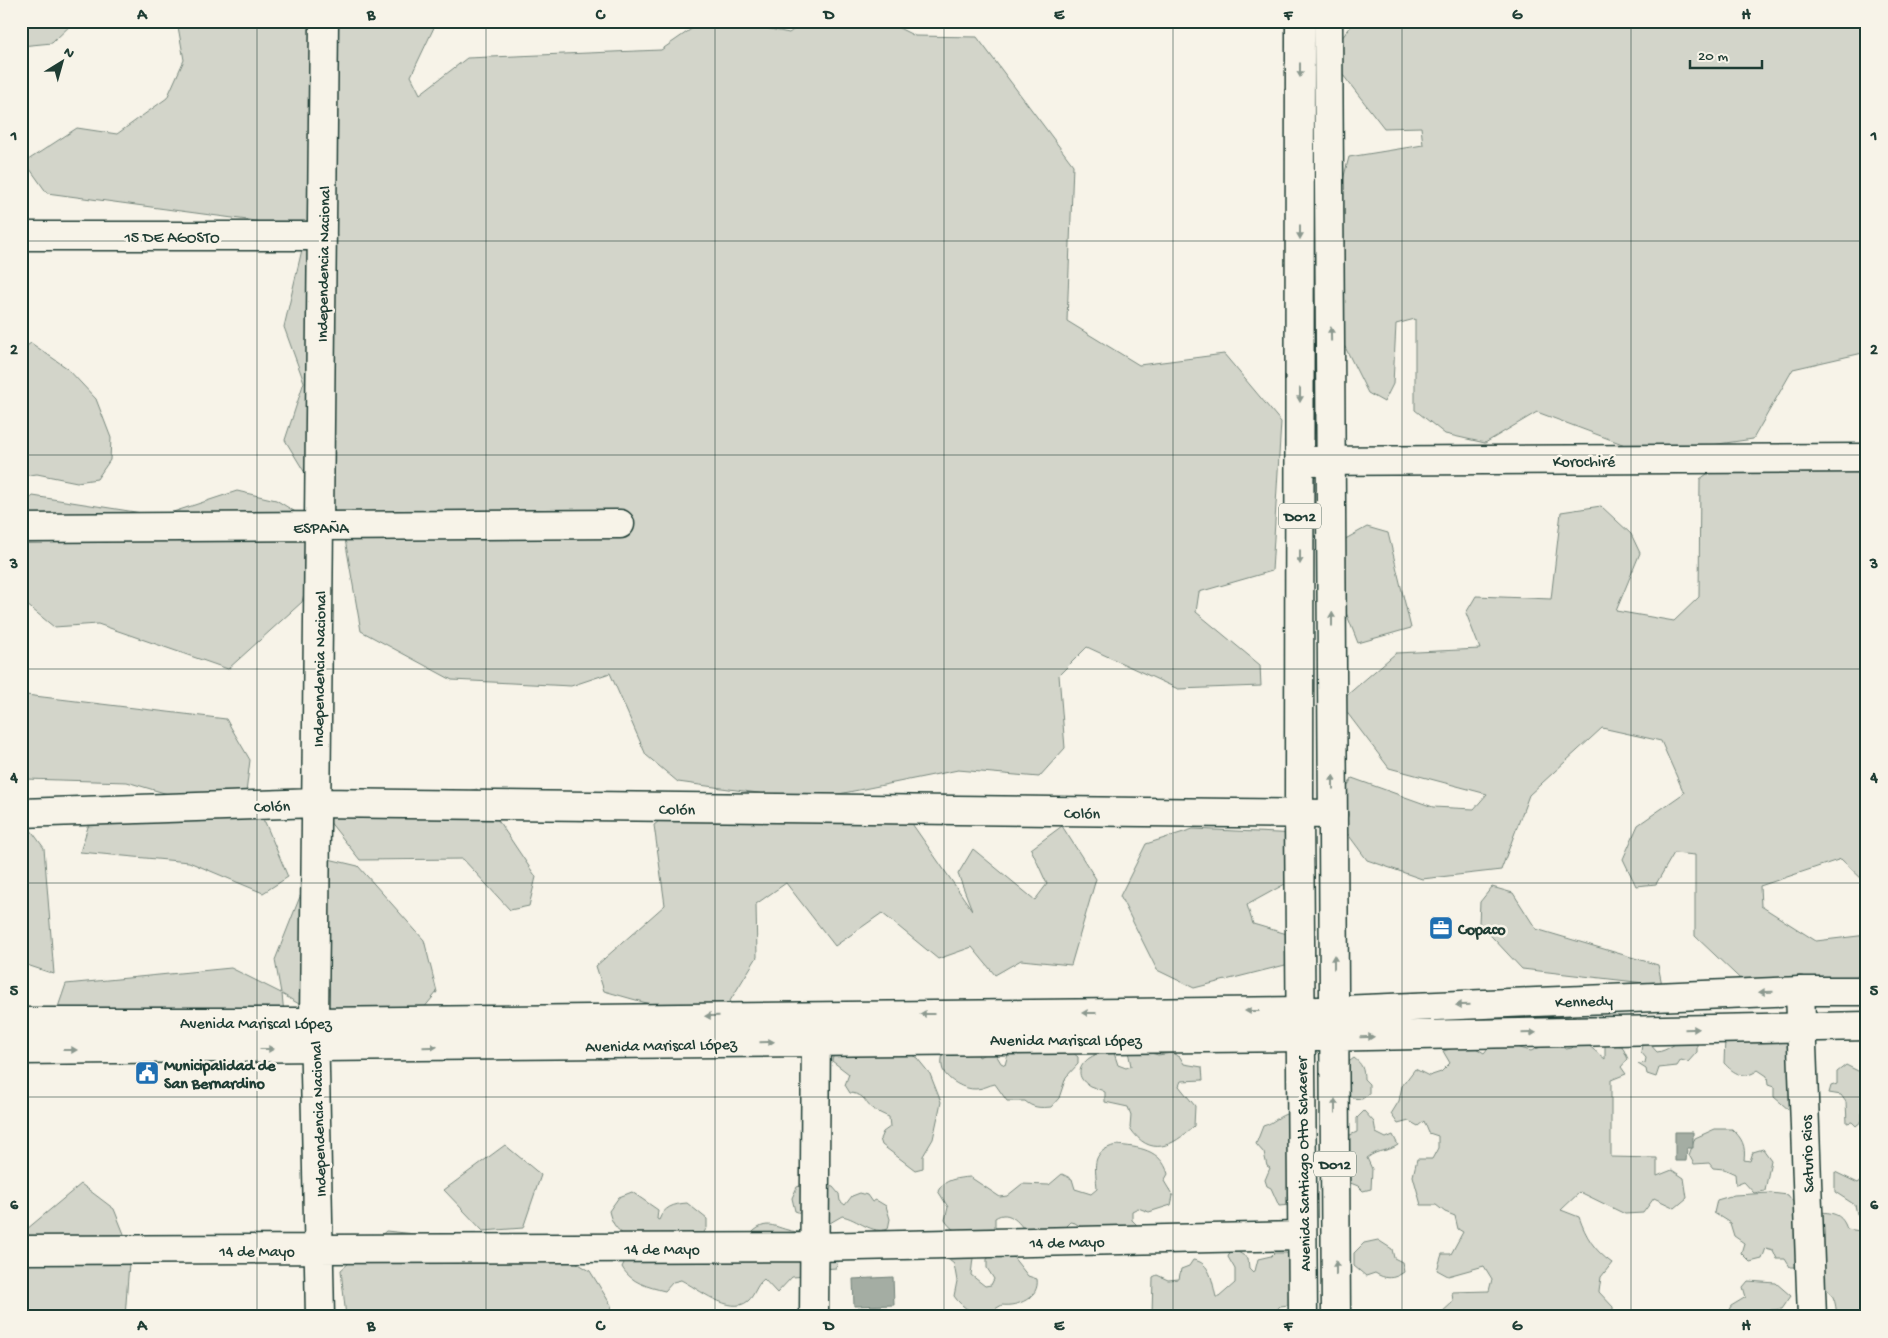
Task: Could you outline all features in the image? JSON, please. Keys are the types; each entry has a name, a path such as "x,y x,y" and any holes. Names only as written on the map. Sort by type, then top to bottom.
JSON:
{"street":[{"name":"Independencia Nacional","path":"320,1317 314,1035 324,21"},
{"name":"D012","path":"1300,21 1300,1024"},
{"name":"D012","path":"1328,21 1334,1011"},
{"name":"15 DE AGOSTO","path":"21,236 322,236"},
{"name":"Korochiré","path":"1301,461 1867,458"},
{"name":"ESPAÑA","path":"21,528 620,524"},
{"name":"Colón","path":"21,813 317,804 1333,814"},
{"name":"Kennedy","path":"1300,1024 1334,1011 1800,991 1867,991"},
{"name":"Saturio Rios","path":"1800,991 1812,1317"},
{"name":"Avenida Santiago Otto Schaerer","path":"1334,1011 1336,1317"},
{"name":"Avenida Mariscal López","path":"21,1050 314,1035 816,1015 1300,1024"},
{"path":"814,1317 816,1015"},
{"name":"Avenida Mariscal López","path":"21,1022 314,1035 816,1042 1300,1024"},
{"name":"Kennedy","path":"1300,1024 1335,1037 1867,1026"},
{"name":"Avenida Santiago Otto Schaerer","path":"1300,1024 1303,1317"},
{"name":"14 de Mayo","path":"21,1250 814,1247 1302,1236"}],"shaded area":[{"path":"21,21 75,21 52,43 21,46"},
{"path":"177,21 304,21 314,27 323,21 437,21 411,76 420,94 467,58 661,50 703,21 732,21 789,33 806,21 885,21 915,36 977,37 1073,165 1067,321 1139,365 1224,354 1281,422 1272,571 1199,592 1196,612 1260,665 1261,686 1178,689 1087,647 1059,675 1065,748 1039,777 958,770 809,800 678,782 646,755 610,673 571,686 452,680 361,631 345,539 285,440 304,382 284,327 307,228 47,193 25,162 77,128 117,134 167,98 184,60"},
{"path":"1355,21 1867,21 1867,352 1793,369 1753,439 1649,454 1537,412 1485,443 1445,434 1415,410 1415,319 1396,324 1393,384 1384,402 1368,393 1315,287 1349,157 1423,145 1421,127 1384,128 1336,66 1335,47"},
{"path":"31,343 67,368 96,399 111,438 110,460 97,479 77,482 37,474 21,476 21,350"},
{"path":"1732,456 1867,465 1867,884 1841,859 1760,886 1761,906 1816,941 1867,935 1867,995 1754,992 1695,936 1695,855 1674,853 1656,884 1636,886 1623,859 1638,825 1684,793 1661,741 1602,728 1529,795 1501,870 1422,879 1367,860 1333,814 1352,778 1433,807 1474,809 1487,794 1389,768 1339,702 1396,653 1480,649 1466,613 1476,596 1551,599 1561,512 1601,506 1631,534 1640,553 1616,611 1674,621 1699,597 1700,479"},
{"path":"237,491 276,500 320,527 302,602 228,669 98,624 54,627 21,600 21,507 33,496 161,516"},
{"path":"1367,527 1388,533 1411,628 1358,643 1322,552"},
{"path":"26,695 226,719 250,760 245,801 237,806 265,822 288,877 263,893 189,862 80,852 95,805 195,802 127,782 26,779 21,774 21,706"},
{"path":"477,789 536,877 529,906 510,910 463,859 360,860 321,811 406,804"},
{"path":"686,800 899,805 972,910 958,874 973,849 1035,900 1047,884 1031,849 1062,826 1096,879 1071,965 1021,960 995,975 972,947 938,959 882,913 835,946 786,883 756,904 757,957 725,1009 682,1013 604,991 596,966 665,905 654,825"},
{"path":"25,822 44,848 54,974 21,963 21,823"},
{"path":"1193,829 1298,834 1314,868 1247,905 1253,924 1304,939 1305,960 1194,988 1157,970 1120,896 1146,844"},
{"path":"316,856 358,866 424,940 437,992 405,1031 360,1040 282,994 286,1033 72,1039 56,1013 66,984 231,968 281,993 275,960"},
{"path":"1492,887 1513,893 1536,929 1658,965 1662,985 1522,969 1479,923 1480,902"},
{"path":"1794,1036 1796,1073 1789,1079 1797,1105 1789,1110 1774,1097 1774,1087 1768,1085 1767,1076 1758,1070 1749,1075 1736,1073 1724,1063 1725,1038"},
{"path":"1684,1039 1697,1042 1697,1052 1688,1062 1681,1060 1677,1066 1659,1068 1656,1077 1647,1074 1646,1069 1638,1064 1645,1063 1646,1058 1641,1052 1642,1044 1648,1042 1657,1052 1668,1049"},
{"path":"1494,1041 1531,1051 1548,1046 1572,1048 1577,1042 1588,1045 1605,1059 1605,1044 1622,1046 1628,1059 1621,1067 1626,1074 1611,1080 1611,1157 1657,1158 1657,1176 1672,1170 1684,1178 1687,1198 1675,1208 1654,1198 1643,1213 1625,1214 1580,1192 1561,1210 1579,1217 1591,1243 1612,1263 1601,1277 1599,1292 1613,1307 1613,1317 1509,1317 1504,1311 1495,1314 1495,1317 1460,1317 1458,1313 1442,1317 1440,1314 1453,1302 1452,1292 1489,1291 1492,1279 1484,1266 1448,1276 1437,1270 1442,1254 1451,1254 1463,1232 1458,1229 1455,1216 1445,1212 1436,1205 1421,1205 1413,1176 1417,1159 1432,1159 1438,1148 1438,1136 1429,1133 1424,1121 1418,1126 1409,1121 1398,1124 1391,1114 1399,1101 1402,1086 1415,1069 1429,1076 1441,1072 1450,1063 1443,1051 1469,1044 1484,1053"},
{"path":"972,1044 979,1057 987,1053 995,1053 1001,1063 1005,1065 1008,1054 1071,1051 1078,1057 1078,1064 1066,1077 1059,1098 1051,1107 1037,1107 1025,1101 1007,1101 995,1084 972,1089 952,1081 943,1070 942,1058 945,1046"},
{"path":"1127,1046 1158,1055 1172,1053 1180,1057 1184,1064 1202,1067 1203,1080 1181,1081 1179,1086 1195,1106 1194,1126 1169,1144 1153,1146 1145,1143 1130,1128 1131,1115 1128,1107 1105,1102 1105,1092 1090,1086 1081,1078 1080,1069 1096,1052 1113,1050 1118,1065 1126,1068 1131,1066"},
{"path":"835,1048 901,1048 917,1058 930,1074 941,1102 933,1139 923,1156 923,1168 915,1170 882,1145 880,1139 883,1132 890,1127 889,1117 873,1109 859,1095 850,1093 845,1085 849,1074 832,1061"},
{"path":"1354,1058 1361,1065 1364,1079 1369,1084 1369,1094 1362,1099 1352,1098 1343,1088 1346,1064"},
{"path":"1846,1065 1862,1073 1862,1121 1856,1126 1852,1122 1847,1123 1846,1102 1841,1095 1829,1093 1831,1086 1837,1084 1837,1072"},
{"path":"1364,1111 1374,1122 1376,1133 1386,1138 1393,1135 1398,1145 1367,1158 1372,1169 1371,1189 1363,1191 1358,1186 1348,1182 1347,1143 1350,1135 1357,1132 1357,1118"},
{"path":"1290,1113 1291,1205 1279,1206 1265,1180 1270,1168 1267,1166 1264,1153 1256,1144 1263,1126"},
{"path":"1715,1129 1732,1129 1735,1132 1744,1146 1744,1160 1750,1161 1753,1152 1763,1149 1771,1160 1765,1191 1754,1193 1744,1182 1736,1185 1735,1174 1724,1169 1713,1168 1709,1163 1694,1164 1689,1155 1695,1138"},
{"path":"1675,1132 1693,1132 1693,1148 1687,1148 1686,1161 1675,1161"},
{"path":"505,1145 541,1175 523,1228 483,1231 444,1190"},
{"path":"1116,1145 1140,1148 1154,1154 1165,1166 1168,1174 1164,1181 1173,1196 1171,1205 1149,1212 1138,1208 1132,1211 1132,1220 1137,1225 1142,1239 1093,1235 1075,1223 1070,1222 1062,1230 1028,1235 1014,1219 1006,1215 1000,1215 995,1218 995,1227 990,1235 971,1234 953,1229 945,1220 948,1207 938,1191 944,1184 956,1179 970,1177 1000,1197 1007,1196 1022,1184 1049,1185 1062,1174 1072,1179 1075,1189 1091,1194 1097,1189 1095,1168 1098,1156 1107,1148"},
{"path":"1835,1172 1858,1183 1867,1176 1867,1221 1857,1214 1855,1205 1835,1192"},
{"path":"810,1182 833,1187 839,1194 840,1201 845,1205 852,1196 860,1193 867,1195 872,1202 876,1200 886,1206 890,1219 888,1229 876,1230 842,1216 823,1227 806,1215 795,1211 792,1198 797,1187"},
{"path":"81,1184 114,1209 130,1249 125,1317 21,1317 21,1234"},
{"path":"632,1192 658,1210 657,1219 659,1220 666,1209 677,1204 687,1203 707,1219 707,1228 701,1236 748,1237 761,1226 767,1225 800,1232 805,1227 841,1252 836,1268 822,1269 808,1276 792,1277 777,1293 764,1279 750,1299 741,1305 724,1303 714,1299 681,1280 673,1282 665,1291 646,1286 635,1281 622,1267 632,1247 627,1238 614,1224 609,1211 619,1197"},
{"path":"1771,1193 1788,1195 1800,1211 1799,1267 1790,1267 1785,1259 1777,1259 1773,1250 1766,1248 1762,1259 1750,1262 1741,1253 1744,1243 1734,1236 1730,1223 1714,1213 1717,1200 1734,1195"},
{"path":"1820,1212 1837,1215 1843,1220 1847,1229 1867,1232 1867,1317 1837,1317 1832,1295 1825,1288 1814,1282"},
{"path":"386,1231 553,1248 590,1271 611,1305 609,1317 346,1317 341,1270"},
{"path":"1378,1240 1392,1249 1394,1258 1402,1262 1404,1272 1400,1275 1386,1277 1375,1273 1366,1276 1354,1266 1354,1253 1364,1243"},
{"path":"971,1252 973,1258 971,1275 985,1286 991,1285 994,1279 987,1268 987,1259 992,1255 1001,1253 1013,1257 1028,1276 1037,1279 1035,1291 1020,1303 1002,1305 995,1309 991,1317 970,1311 954,1296 957,1281 954,1264 949,1260 938,1257"},
{"path":"1230,1252 1238,1252 1248,1258 1249,1268 1253,1272 1255,1271 1258,1259 1271,1256 1274,1253 1286,1253 1294,1257 1298,1304 1280,1306 1272,1315 1257,1314 1256,1317 1152,1316 1153,1277 1157,1275 1168,1280 1179,1279 1181,1269 1189,1266 1193,1260 1204,1265 1207,1269 1212,1279 1216,1297 1219,1297 1235,1283 1235,1269 1228,1257"},
{"path":"893,1277 894,1305 854,1306 853,1279"},
{"path":"1748,1281 1776,1283 1791,1296 1782,1309 1771,1310 1754,1317 1725,1317 1731,1306 1746,1297 1743,1287"}],"place":[{"name":"Copaco","path":"1441,928"},
{"name":"Municipalidad de San Bernardino","path":"147,1073"}]}
